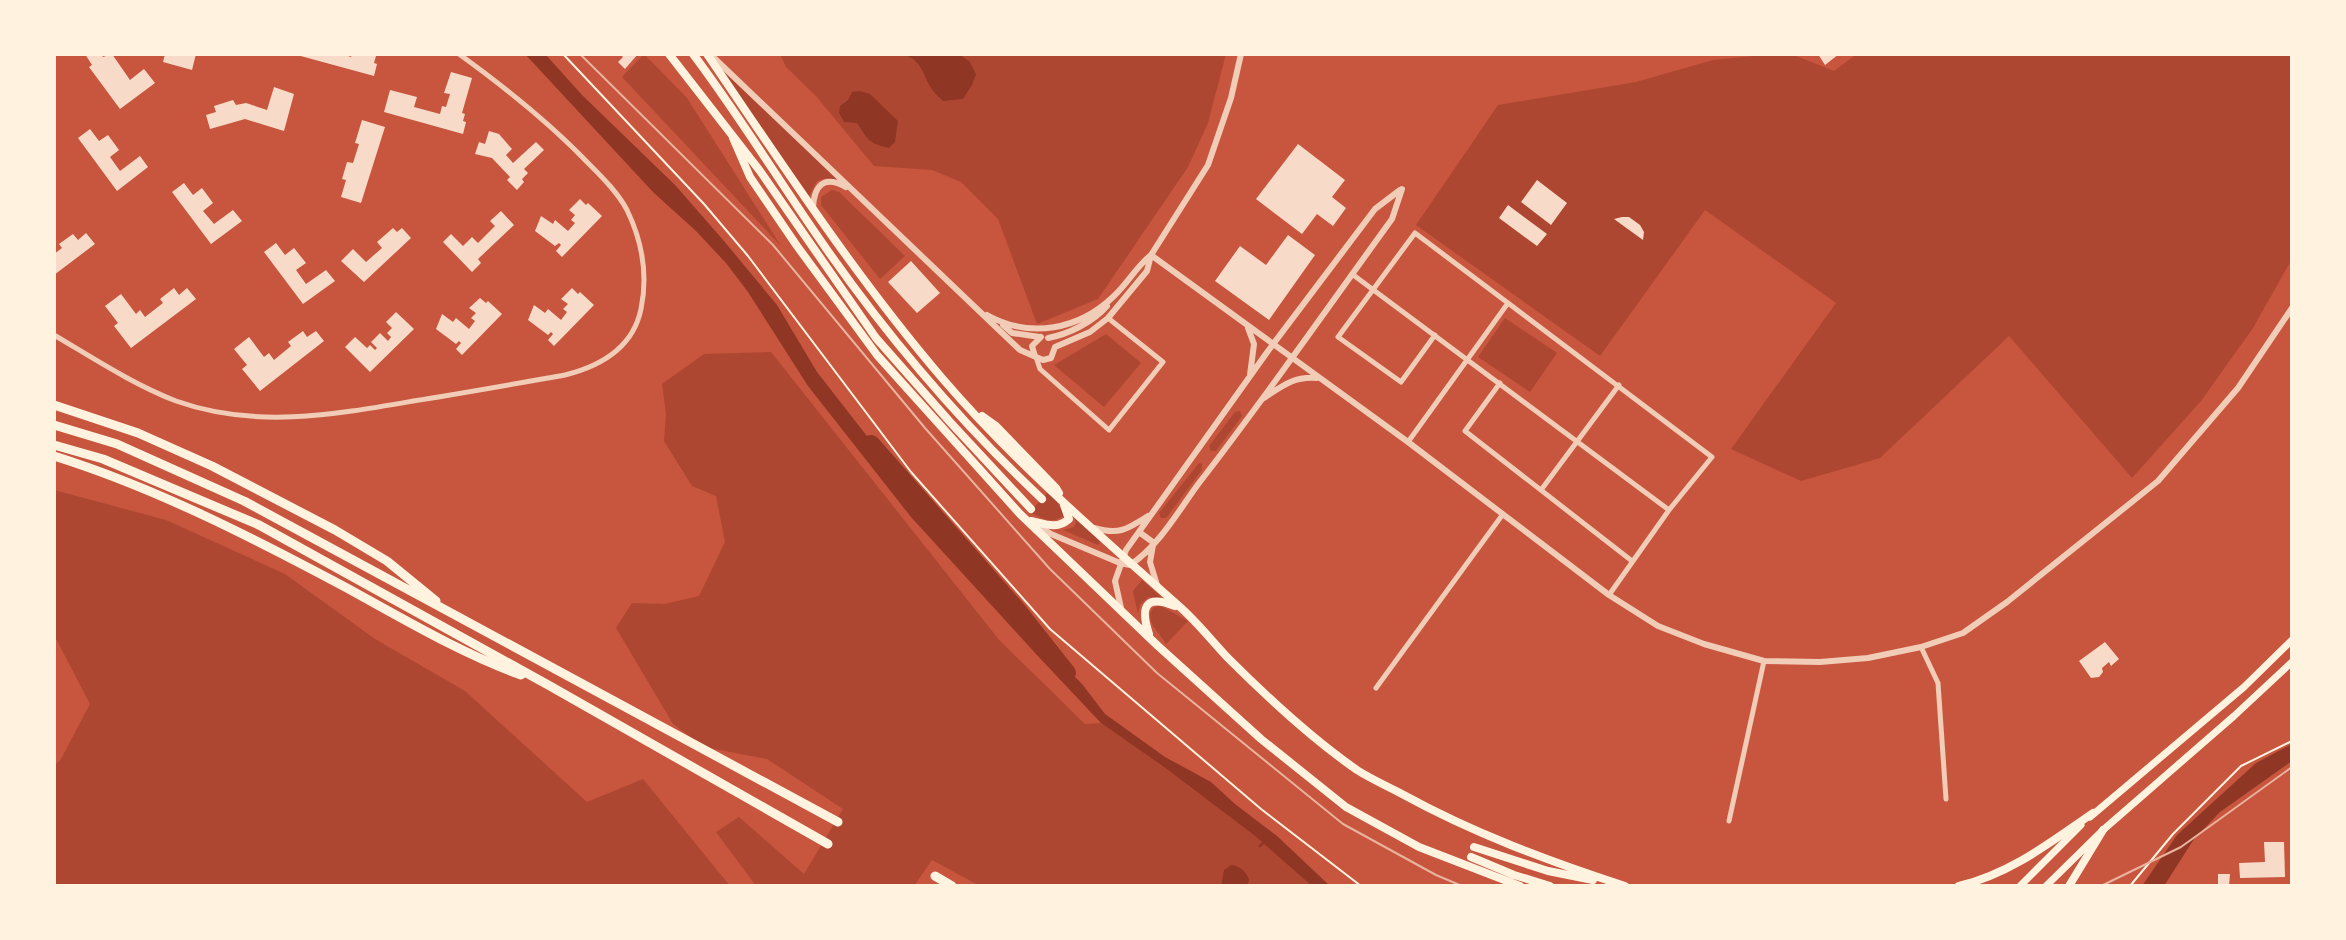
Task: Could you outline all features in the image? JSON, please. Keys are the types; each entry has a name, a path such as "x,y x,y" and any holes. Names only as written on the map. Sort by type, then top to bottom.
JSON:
{"highway":[{"path":"54,405 138,433 212,466 335,530 387,561 449,612"},
{"path":"54,425 117,444 244,501 838,822"},
{"path":"54,445 103,459 258,525 550,686 828,844"},
{"path":"54,456 170,500 239,532 504,669 550,686"},
{"path":"935,876 951,886"}],"main road":[{"path":"669,54 760,171 876,338 1031,509"},
{"path":"693,54 824,246 874,312 934,387 1008,467 1042,499"},
{"path":"708,54 838,246 943,379 1121,560 1181,608 1228,658 1290,717 1359,771 1424,807 1551,863 1622,886"},
{"path":"733,138 750,177 877,355 1020,514 1150,638 1261,739 1346,807 1419,847 1520,886"},
{"path":"1031,521 1062,525 1069,519 1062,500"},
{"path":"1150,638 1143,615 1147,604 1160,601 1181,608"},
{"path":"2020,886 2093,813 2244,687 2292,640"},
{"path":"2046,886 2102,830 2292,662"},
{"path":"1959,886 1977,882 2021,862 2093,813"},
{"path":"2069,886 2102,830"},
{"path":"1474,846 1548,871 1622,886"},
{"path":"1471,857 1550,886"}],"street":[{"path":"54,335 176,400 217,412 259,418 331,416 565,375 585,370 614,355 635,328 644,295 641,248 625,208 605,181 545,121 501,84 459,54"},
{"path":"708,54 1020,350 1047,359"},
{"path":"1108,318 1163,362 1109,430 1040,369 1032,346 1044,337 1080,327 1101,313 1138,266 1151,255 1208,165 1231,98 1241,54"},
{"path":"813,208 813,196 821,184 831,182 853,191"},
{"path":"1121,608 1115,581 1121,560 1139,532 1375,209 1402,189 1392,219 1292,358 1154,543 1130,565"},
{"path":"1435,335 1401,382 1338,337 1415,233 1712,457 1669,510 1609,595"},
{"path":"1055,347 1090,332 1108,318 1147,271 1151,255"},
{"path":"1151,255 1408,442 1609,595 1658,626 1704,644 1764,660 1820,662 1868,658 1921,647 1963,633 2007,603 2158,481 2238,388 2292,308"},
{"path":"1352,274 1669,510"},
{"path":"980,311 999,321 1033,330 1060,328 1097,310 1115,296"},
{"path":"1408,442 1508,303"},
{"path":"999,321 1012,333 1044,337 1055,347"},
{"path":"1245,324 1254,344 1249,379"},
{"path":"1049,377 1045,365 1047,359 1053,355 1055,347"},
{"path":"1259,401 1290,380 1319,378"},
{"path":"1500,383 1465,431 1632,561"},
{"path":"1541,490 1619,385"},
{"path":"1090,527 1114,534 1130,528 1152,513"},
{"path":"1020,514 1051,534 1121,560"},
{"path":"1376,688 1503,514"},
{"path":"1139,532 1154,543"},
{"path":"1154,543 1151,572 1159,590"},
{"path":"1921,647 1938,683 1947,799"},
{"path":"1729,821 1764,660"}],"path":[{"path":"563,54 593,89 704,204 741,248 911,472 1051,629 1261,809 1361,886"},
{"path":"2130,886 2173,834 2241,766 2292,741"}],"shaded area":[{"path":"525,54 545,54 582,95 675,185 777,305 817,372 951,544 1082,684 1105,714 1165,757 1211,782 1277,836 1330,886 1312,886 1255,836 1101,723 911,517 808,386 748,292 726,263 653,192"},
{"path":"644,54 687,98 781,246 622,77"},
{"path":"780,54 1226,54 1208,123 1188,167 1098,299 1037,324 998,219 961,182 932,170 874,166 815,95 786,67"},
{"path":"901,54 959,54 970,62 976,74 963,99 943,101 932,90 917,63"},
{"path":"1791,54 1834,71 1857,54 2292,54 2292,259 2253,328 2201,401 2132,478 2009,336 1880,458 1801,481 1731,449 1836,303 1705,210 1600,356 1416,225 1498,105 1636,82 1713,60"},
{"path":"720,68 840,182 827,178 817,181 809,196"},
{"path":"852,92 870,94 898,121 895,142 889,148 872,142 857,123 844,122 839,113 840,106 848,100"},
{"path":"832,190 839,192 905,256 880,279 821,205 821,197"},
{"path":"1505,318 1557,353 1530,392 1478,357"},
{"path":"1106,334 1141,363 1104,407 1054,365"},
{"path":"771,352 1000,641 1085,724 1101,723 1164,767 1255,836 1312,886 980,886 932,860 914,886 756,886 716,832 739,817 804,874 843,809 767,759 704,747 673,724 616,628 632,603 664,604 699,596 725,542 716,496 692,486 664,441 666,414 662,384 704,354"},
{"path":"1240,411 1242,416 1216,451 1211,451 1209,446 1235,412"},
{"path":"1199,463 1202,464 1202,470 1166,518 1161,518 1159,513"},
{"path":"54,490 166,520 285,574 375,639 465,691 587,802 643,779 730,886 54,886 54,766 61,759 90,704 54,635"},
{"path":"1049,491 1063,513 1059,519 1046,520 1030,512"},
{"path":"1073,515 1101,541 1098,545 1063,530 1074,527 1076,522"},
{"path":"1142,580 1163,599 1148,597 1140,605 1138,614 1133,591"},
{"path":"1158,606 1188,621 1166,644 1150,618 1153,608"},
{"path":"2292,744 2292,761 2220,812 2194,839 2164,886 2142,886 2177,835 2256,763"},
{"path":"1231,865 1245,872 1249,880 1247,886 1221,886 1224,870"}],"building":[{"path":"85,54 101,54 103,57 112,54 130,80 144,69 155,83 120,109 89,67 92,65"},
{"path":"165,54 196,54 192,70 163,62"},
{"path":"342,54 351,57 352,54 376,56 374,76 297,55"},
{"path":"620,54 638,54 625,69 618,62 623,57"},
{"path":"1818,54 1839,54 1825,65"},
{"path":"451,72 472,78 462,113 465,114 463,121 466,122 463,134 384,112 390,90 417,97 414,107 440,114 442,106 446,107 450,94 444,93"},
{"path":"274,87 294,94 284,131 245,119 210,129 206,115 216,112 214,106 233,100 236,105 246,103 267,110"},
{"path":"362,120 385,127 361,203 341,197 346,180 342,179 347,162 353,163 359,144 355,143"},
{"path":"90,129 99,141 108,135 119,150 110,157 120,171 140,156 148,167 117,191 78,138"},
{"path":"489,131 499,134 512,149 506,155 513,163 536,142 544,150 524,169 528,173 517,190 507,180 510,177 492,158 475,154 479,142 485,144"},
{"path":"1298,144 1345,180 1332,197 1346,208 1333,226 1317,214 1302,234 1256,199"},
{"path":"1537,180 1567,203 1551,225 1521,202"},
{"path":"184,183 193,195 202,188 213,203 203,211 214,224 233,210 242,221 211,244 172,192"},
{"path":"580,199 602,216 562,257 556,251 561,245 559,243 555,246 535,231 541,216 553,224 555,220 568,231 575,223 571,220 575,215 569,210"},
{"path":"1508,205 1547,234 1537,246 1499,218"},
{"path":"501,211 514,225 478,259 481,263 472,272 443,242 451,234 463,246 472,237 478,243 495,226 490,221"},
{"path":"1629,217 1640,225 1644,232 1643,240 1614,219"},
{"path":"393,228 397,232 402,228 411,238 364,282 341,261 353,249 366,262 382,248 377,242"},
{"path":"86,233 95,244 54,275 54,254 62,248 59,244 73,234 78,240"},
{"path":"1288,235 1315,255 1269,320 1215,281 1240,246 1266,265"},
{"path":"276,243 285,255 294,248 306,263 296,270 306,284 326,270 335,281 303,304 264,252"},
{"path":"911,261 940,293 917,313 888,282"},
{"path":"174,288 179,295 187,288 196,299 131,348 114,326 118,323 105,306 121,294 136,314 140,310 145,317 163,303 160,299"},
{"path":"572,288 594,305 554,346 548,340 553,334 551,332 548,335 528,320 534,305 545,313 548,309 561,320 567,312 563,309 568,304 561,299"},
{"path":"480,298 486,303 488,301 502,314 462,355 456,349 461,343 459,341 456,344 436,329 442,314 453,322 456,318 469,329 475,321 471,318 476,313 469,308"},
{"path":"396,312 414,329 370,372 345,347 355,337 367,348 370,345 375,350 377,348 371,342 380,333 388,341 391,337 387,333 392,328 386,322"},
{"path":"303,331 307,337 316,331 324,341 260,391 242,369 247,365 234,349 249,337 264,357 269,353 274,360 291,346 288,342"},
{"path":"2105,642 2119,659 2111,666 2109,662 2102,668 2103,672 2099,677 2091,678 2079,661"},
{"path":"2264,842 2284,842 2285,877 2240,878 2239,863 2265,862"},
{"path":"2218,874 2230,874 2229,886 2218,886"}],"waterway":[{"path":"871,444 1018,611 1067,673"},
{"path":"1260,846 1265,841"}],"tram line":[{"path":"580,54 773,245 925,428 1050,569 1157,673 1343,824 1436,875 1462,886"},
{"path":"2101,886 2181,847 2292,767"}]}
